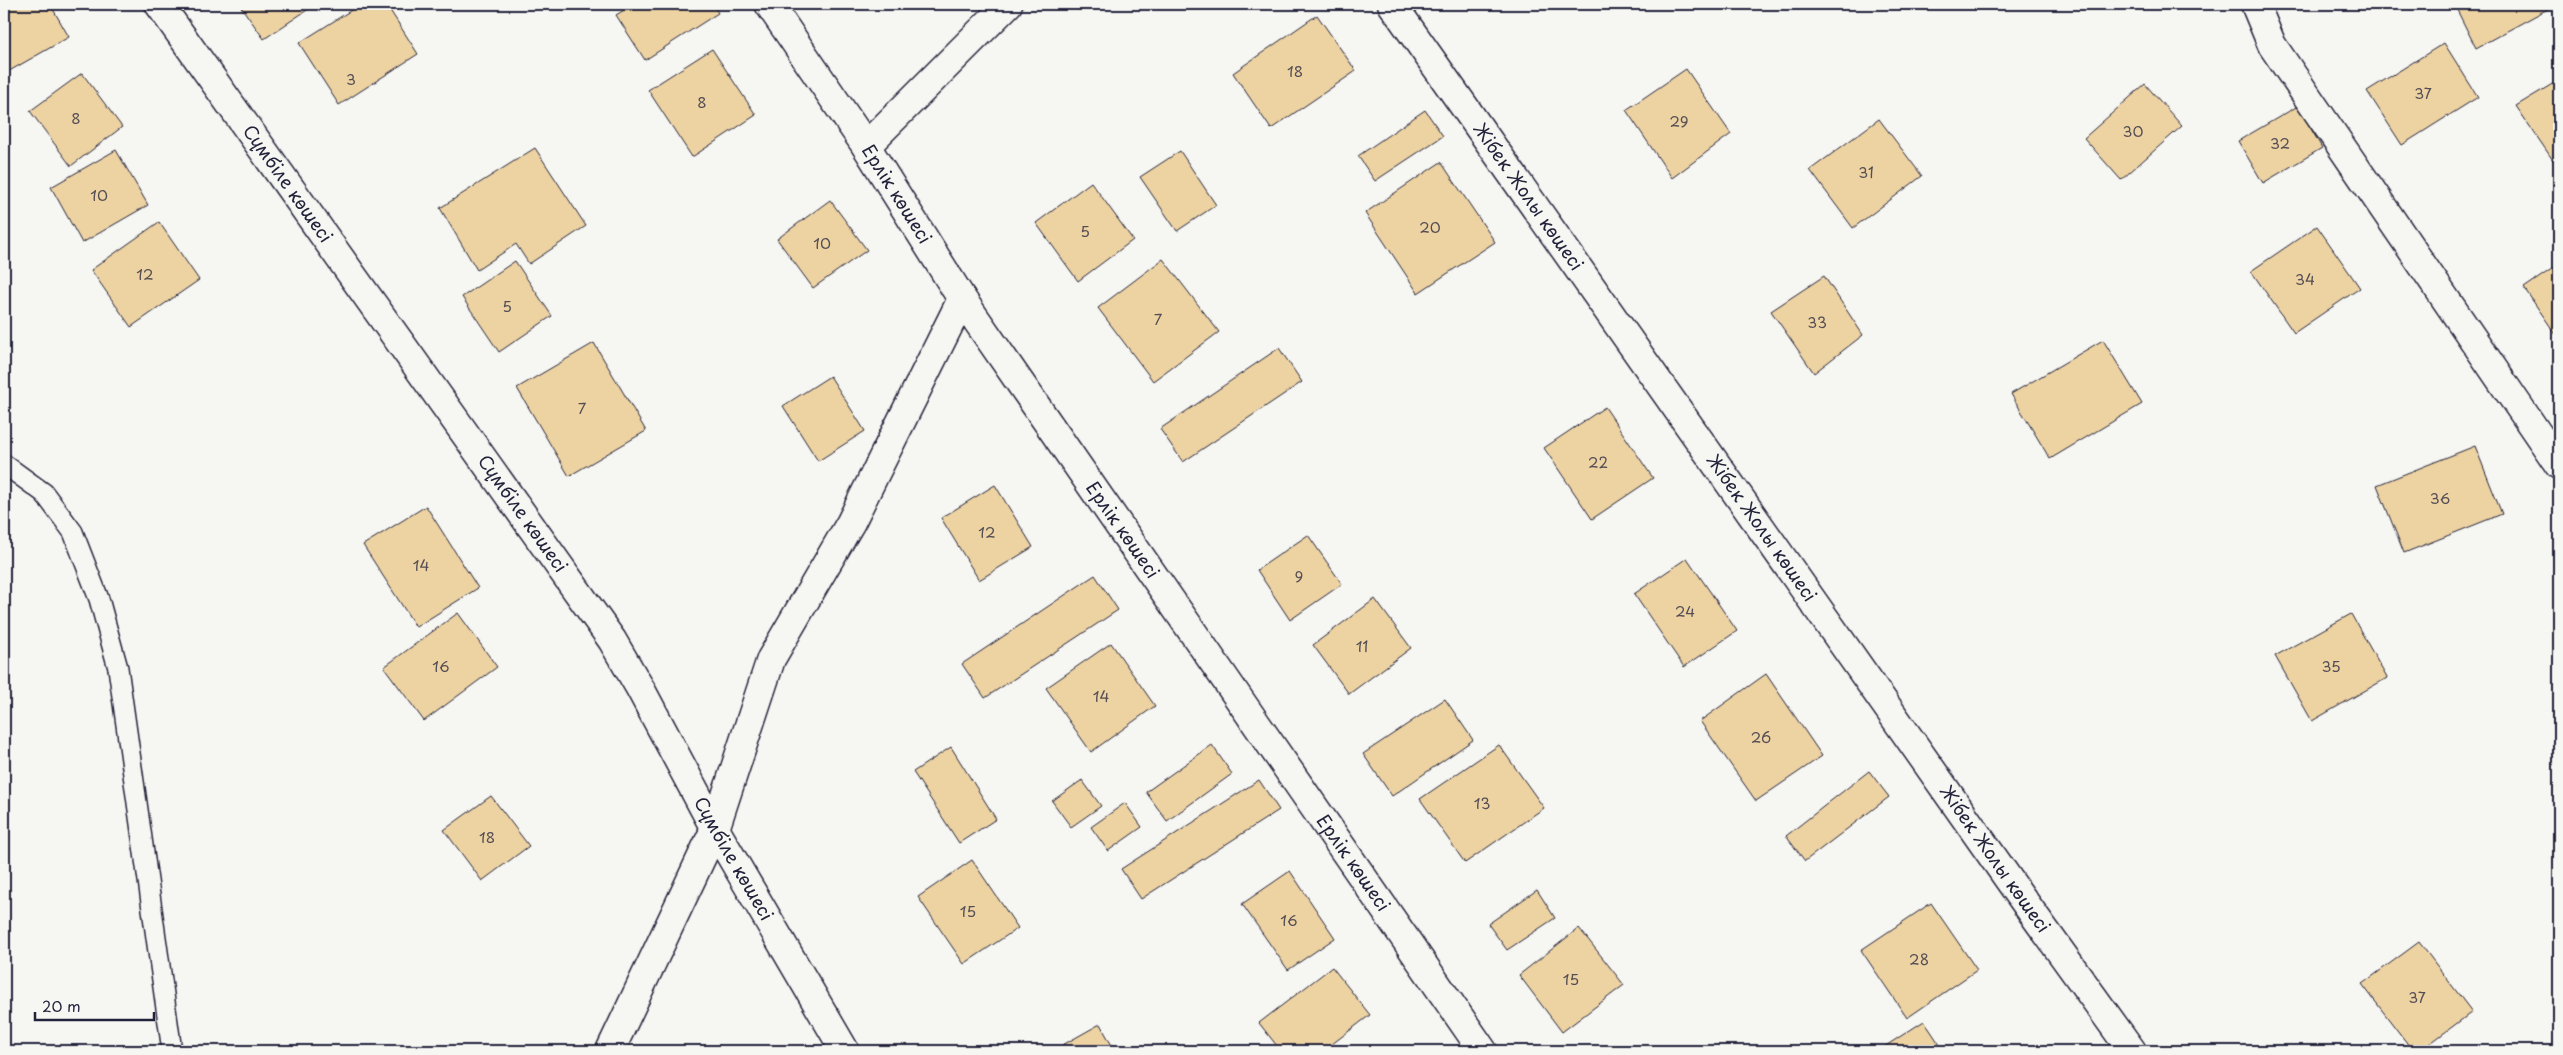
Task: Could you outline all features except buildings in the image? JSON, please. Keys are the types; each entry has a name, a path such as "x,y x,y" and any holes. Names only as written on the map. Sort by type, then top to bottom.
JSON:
{"street":[{"name":"Сүмбіле көшесі","path":"159,4 612,640 640,688 715,829 845,1051"},
{"name":"Ерлік көшесі","path":"768,4 866,146 962,299 1483,1051"},
{"path":"866,146 1008,4"},
{"name":"Жібек Жолы көшесі","path":"1392,4 2014,888 2132,1051"},
{"path":"2255,4 2272,45 2559,465"},
{"path":"610,1051 715,829 771,659 851,522 962,299"}],"lane":[{"path":"4,464 44,493 73,532 99,600 118,668 172,1051"}]}
